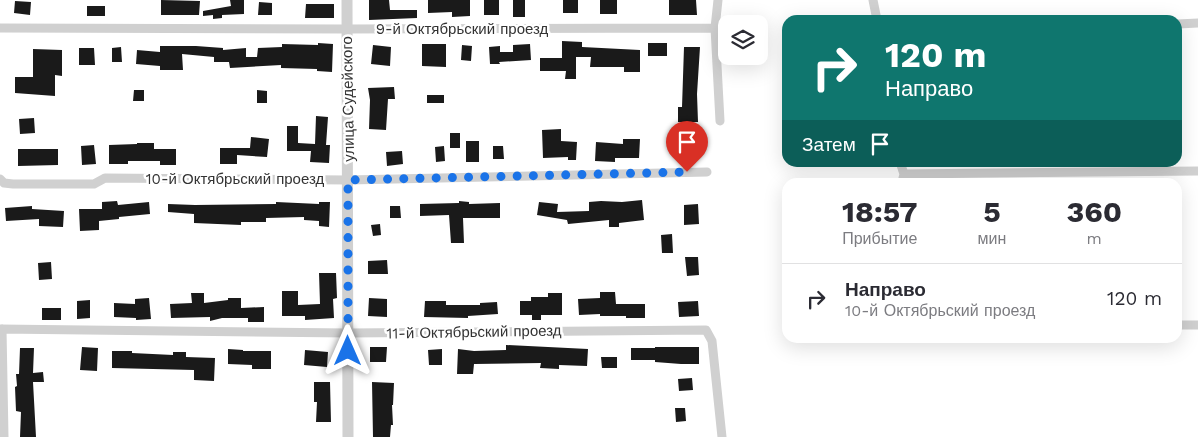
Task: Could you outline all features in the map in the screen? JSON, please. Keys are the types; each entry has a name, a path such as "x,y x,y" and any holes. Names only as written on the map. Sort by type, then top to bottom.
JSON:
{"street":[{"name":"улица Судейского","path":"347,0 348,437"},
{"path":"718,0 715,28 720,121"},
{"path":"873,0 876,15"},
{"path":"1182,24 1198,23"},
{"name":"9-й Октябрьский проезд","path":"0,28 715,28"},
{"path":"903,178 1198,171"},
{"name":"10-й Октябрьский проезд","path":"2,180 13,184 94,184 105,178 348,180 707,172"},
{"path":"1182,325 1198,325"},
{"path":"1,329 4,437"},
{"name":"11-й Октябрьский проезд","path":"1,329 348,333 706,330 712,341 722,437"}],"building":[{"path":"161,0 200,1 199,15 161,15"},
{"path":"230,0 244,0 244,14 222,15 222,18 213,19 213,15 203,16 203,11 231,6"},
{"path":"369,0 389,0 390,10 417,10 417,18 369,20"},
{"path":"428,0 470,0 470,16 452,17 452,12 428,13"},
{"path":"484,0 499,0 499,15 484,15"},
{"path":"513,0 525,0 525,17 513,17"},
{"path":"563,0 578,0 578,13 563,13"},
{"path":"600,0 617,0 617,14 600,14"},
{"path":"669,0 696,0 697,15 669,15"},
{"path":"15,1 31,2 30,15 14,13"},
{"path":"259,2 272,3 272,15 258,15"},
{"path":"306,4 334,4 334,18 305,18"},
{"path":"87,6 105,6 105,16 87,16"},
{"path":"562,41 582,42 582,47 640,50 640,72 624,72 624,67 590,67 591,57 576,57 576,79 565,79 566,71 540,71 540,58 562,58"},
{"path":"318,43 333,44 332,72 317,71 317,69 281,68 281,65 230,68 229,62 214,62 214,57 182,54 183,70 160,70 160,66 136,64 137,50 160,52 160,46 196,46 223,48 223,50 246,48 246,57 257,57 258,48 282,47 282,44 318,45"},
{"path":"648,43 667,43 667,56 648,56"},
{"path":"422,44 446,44 446,67 422,66"},
{"path":"530,44 531,60 490,64 489,47 500,46 500,52 513,52 513,45"},
{"path":"373,45 391,47 390,66 371,64"},
{"path":"462,45 472,46 471,61 461,60"},
{"path":"121,47 122,62 112,62 112,48"},
{"path":"684,47 700,47 697,94 698,122 678,122 678,107 682,107"},
{"path":"79,48 94,48 95,65 79,65"},
{"path":"33,49 62,50 62,76 55,75 55,96 15,93 15,77 33,77"},
{"path":"394,87 395,99 388,99 386,130 369,129 370,100 368,88"},
{"path":"134,90 144,90 144,101 133,101"},
{"path":"257,90 267,91 267,103 257,103"},
{"path":"427,95 444,95 444,103 427,103"},
{"path":"316,116 328,117 326,145 330,145 329,163 310,162 311,151 287,151 287,126 298,126 298,143 315,144"},
{"path":"34,118 35,133 20,134 19,119"},
{"path":"561,129 561,141 577,142 576,160 568,160 568,157 543,158 542,130"},
{"path":"450,133 460,133 460,148 450,148"},
{"path":"251,137 269,139 267,157 237,155 237,164 220,164 220,148 250,148"},
{"path":"623,139 640,139 639,158 615,158 615,162 595,161 596,142 623,144"},
{"path":"466,141 479,141 479,162 466,162"},
{"path":"154,143 154,149 176,149 176,165 160,165 160,161 128,161 128,164 109,164 109,145"},
{"path":"695,143 696,159 678,160 677,144"},
{"path":"94,145 96,164 82,165 81,146"},
{"path":"444,146 445,161 436,162 435,147"},
{"path":"493,146 503,146 504,159 493,159"},
{"path":"18,149 58,149 58,165 18,166"},
{"path":"402,151 403,164 387,166 386,152"},
{"path":"642,200 644,220 619,223 619,227 609,227 609,220 568,224 567,220 537,215 539,202 558,204 557,212 589,211 589,202"},
{"path":"117,201 118,205 149,202 150,214 99,221 99,230 80,231 79,209 102,209 102,202"},
{"path":"459,201 469,202 469,204 500,203 500,218 463,218 464,243 451,243 449,215 420,216 420,204 459,203"},
{"path":"276,202 319,204 319,202 330,202 329,227 319,226 319,221 304,220 304,217 266,218 266,222 241,222 241,225 194,223 194,214 168,212 168,204 276,204"},
{"path":"698,204 699,224 684,225 684,205"},
{"path":"32,206 32,209 64,211 63,227 39,226 39,219 6,221 5,208"},
{"path":"390,206 400,206 401,218 390,218"},
{"path":"380,224 381,235 373,236 371,225"},
{"path":"672,234 673,253 662,253 661,235"},
{"path":"685,257 698,257 699,275 687,276"},
{"path":"387,260 388,274 368,274 368,261"},
{"path":"51,262 52,279 39,280 38,263"},
{"path":"319,273 336,273 337,298 333,299 334,318 305,320 305,316 282,316 282,291 298,291 298,305 320,304"},
{"path":"600,292 615,292 616,304 645,304 645,318 600,316 600,314 579,315 578,299 600,298"},
{"path":"191,293 204,293 204,303 228,300 228,298 241,298 241,308 264,307 264,322 248,322 248,318 222,318 210,321 210,317 171,318 170,304 192,303"},
{"path":"548,293 562,293 562,315 541,315 541,320 532,320 532,315 520,315 520,301 531,301 531,297 548,297"},
{"path":"149,298 151,319 136,320 136,318 114,317 114,303 135,304 135,299"},
{"path":"369,298 387,299 387,317 368,316"},
{"path":"90,300 90,318 77,319 77,301"},
{"path":"425,301 446,301 446,305 480,305 480,303 497,302 498,314 468,316 468,318 424,317"},
{"path":"698,301 699,316 679,317 678,302"},
{"path":"42,308 61,308 61,320 42,320"},
{"path":"506,345 588,349 587,366 559,365 559,369 540,368 541,363 474,364 473,374 457,374 458,349 474,351 506,350"},
{"path":"82,347 98,348 97,371 80,370"},
{"path":"370,347 387,347 386,362 370,362"},
{"path":"699,347 699,364 631,360 631,348"},
{"path":"20,348 34,348 33,373 43,372 44,382 33,382 36,437 20,437 21,412 16,411 15,387 17,386 16,374 19,374"},
{"path":"228,349 271,351 271,369 252,369 252,365 228,364"},
{"path":"442,349 442,365 429,365 428,350"},
{"path":"305,350 328,352 327,367 304,365"},
{"path":"112,351 173,355 173,352 186,352 186,357 215,358 214,381 194,380 194,370 112,368"},
{"path":"601,357 617,357 617,368 602,368"},
{"path":"692,378 693,390 679,391 678,379"},
{"path":"314,382 330,382 331,422 316,422 317,402 314,402"},
{"path":"372,382 394,383 393,425 391,425 390,437 373,437"},
{"path":"675,408 685,408 686,421 676,422"}],"route":[{"path":"348,351 348,180 687,172"}]}
